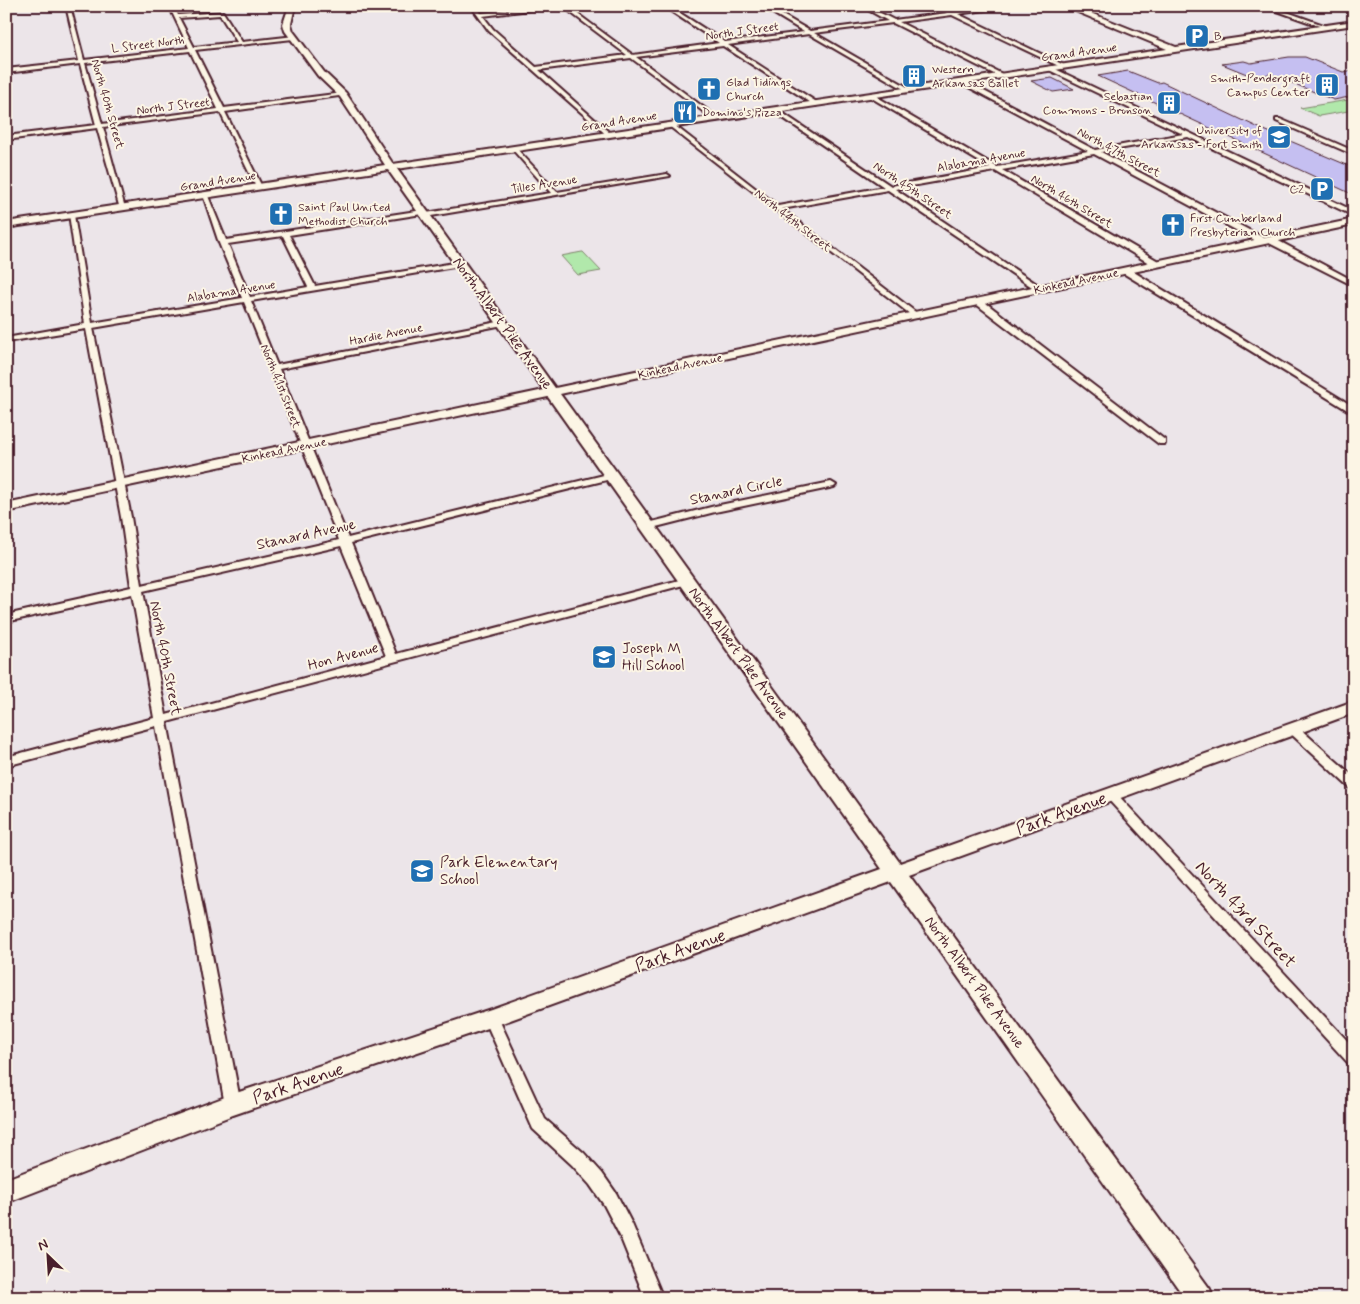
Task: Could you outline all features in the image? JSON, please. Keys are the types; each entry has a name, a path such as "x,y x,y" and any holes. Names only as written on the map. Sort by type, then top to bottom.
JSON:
{"street":[{"name":"North 40th Street","path":"68,6 122,208"},
{"path":"171,6 259,187"},
{"name":"North Albert Pike Avenue","path":"292,6 287,24 293,37 321,74 343,95 391,168 1201,1298"},
{"path":"473,6 491,30 609,135"},
{"path":"480,15 559,6"},
{"path":"564,6 716,119"},
{"path":"665,6 816,104"},
{"path":"763,6 909,90"},
{"path":"863,6 1002,76"},
{"path":"936,6 1065,67"},
{"name":"North J Street","path":"536,69 1010,6"},
{"path":"1066,6 1176,50"},
{"path":"1266,6 1326,28"},
{"path":"176,17 221,14 240,43"},
{"name":"Grand Avenue","path":"6,225 1354,23"},
{"name":"L Street North","path":"6,71 293,37"},
{"path":"1051,69 1354,214"},
{"name":"North 47th Street","path":"963,82 1095,152 1354,284"},
{"name":"North J Street","path":"6,138 343,95"},
{"name":"North 46th Street","path":"872,96 1157,264"},
{"name":"North 45th Street","path":"775,110 1038,289"},
{"path":"1278,120 1354,153"},
{"name":"North 44th Street","path":"672,126 915,316"},
{"name":"Alabama Avenue","path":"777,208 1190,135"},
{"path":"515,149 556,194"},
{"name":"Tilles Avenue","path":"223,243 667,176"},
{"name":"North 41st Street","path":"205,196 273,368 392,658"},
{"name":"North 40th Street","path":"71,215 89,326 233,1106"},
{"name":"Kinkead Avenue","path":"6,508 1354,222"},
{"path":"285,233 312,289"},
{"name":"Alabama Avenue","path":"6,340 460,264"},
{"path":"1126,271 1354,411"},
{"path":"979,302 1162,442"},
{"name":"Hardie Avenue","path":"273,368 503,323"},
{"name":"Stanard Avenue","path":"6,619 345,541 612,476"},
{"name":"Stanard Circle","path":"648,526 715,509 831,484"},
{"name":"Hon Avenue","path":"6,762 162,719 688,581"},
{"name":"Park Avenue","path":"6,1191 233,1106 491,1018 1354,707"},
{"path":"1293,729 1354,786"},
{"name":"North 43rd Street","path":"1111,795 1354,1059"},
{"path":"491,1018 539,1124 584,1166 610,1199 626,1230 654,1298"}],"green space":[{"path":"1354,99 1354,110 1319,116 1300,108"},
{"path":"583,252 601,271 578,275 561,256"}],"building":[{"path":"1289,57 1305,57 1343,72 1354,70 1354,96 1334,100 1270,74 1254,77 1222,64 1244,61 1251,63"},
{"path":"1128,71 1158,83 1162,82 1257,127 1354,168 1354,195 1098,76"},
{"path":"1052,78 1074,89 1053,92 1031,81"}],"place":[{"name":"B","path":"1197,36"},
{"name":"Western Arkansas Ballet","path":"914,76"},
{"name":"Smith-Pendergraft Campus Center","path":"1327,85"},
{"name":"Glad Tidings Church","path":"709,89"},
{"name":"Sebastian Commons - Bronson","path":"1169,103"},
{"name":"Domino's Pizza","path":"685,112"},
{"name":"University of Arkansas - Fort Smith","path":"1279,137"},
{"name":"C2","path":"1322,189"},
{"name":"Saint Paul United Methodist Church","path":"281,214"},
{"name":"First Cumberland Presbyterian Church","path":"1173,225"},
{"name":"Joseph M Hill School","path":"604,657"},
{"name":"Park Elementary School","path":"422,871"}]}
